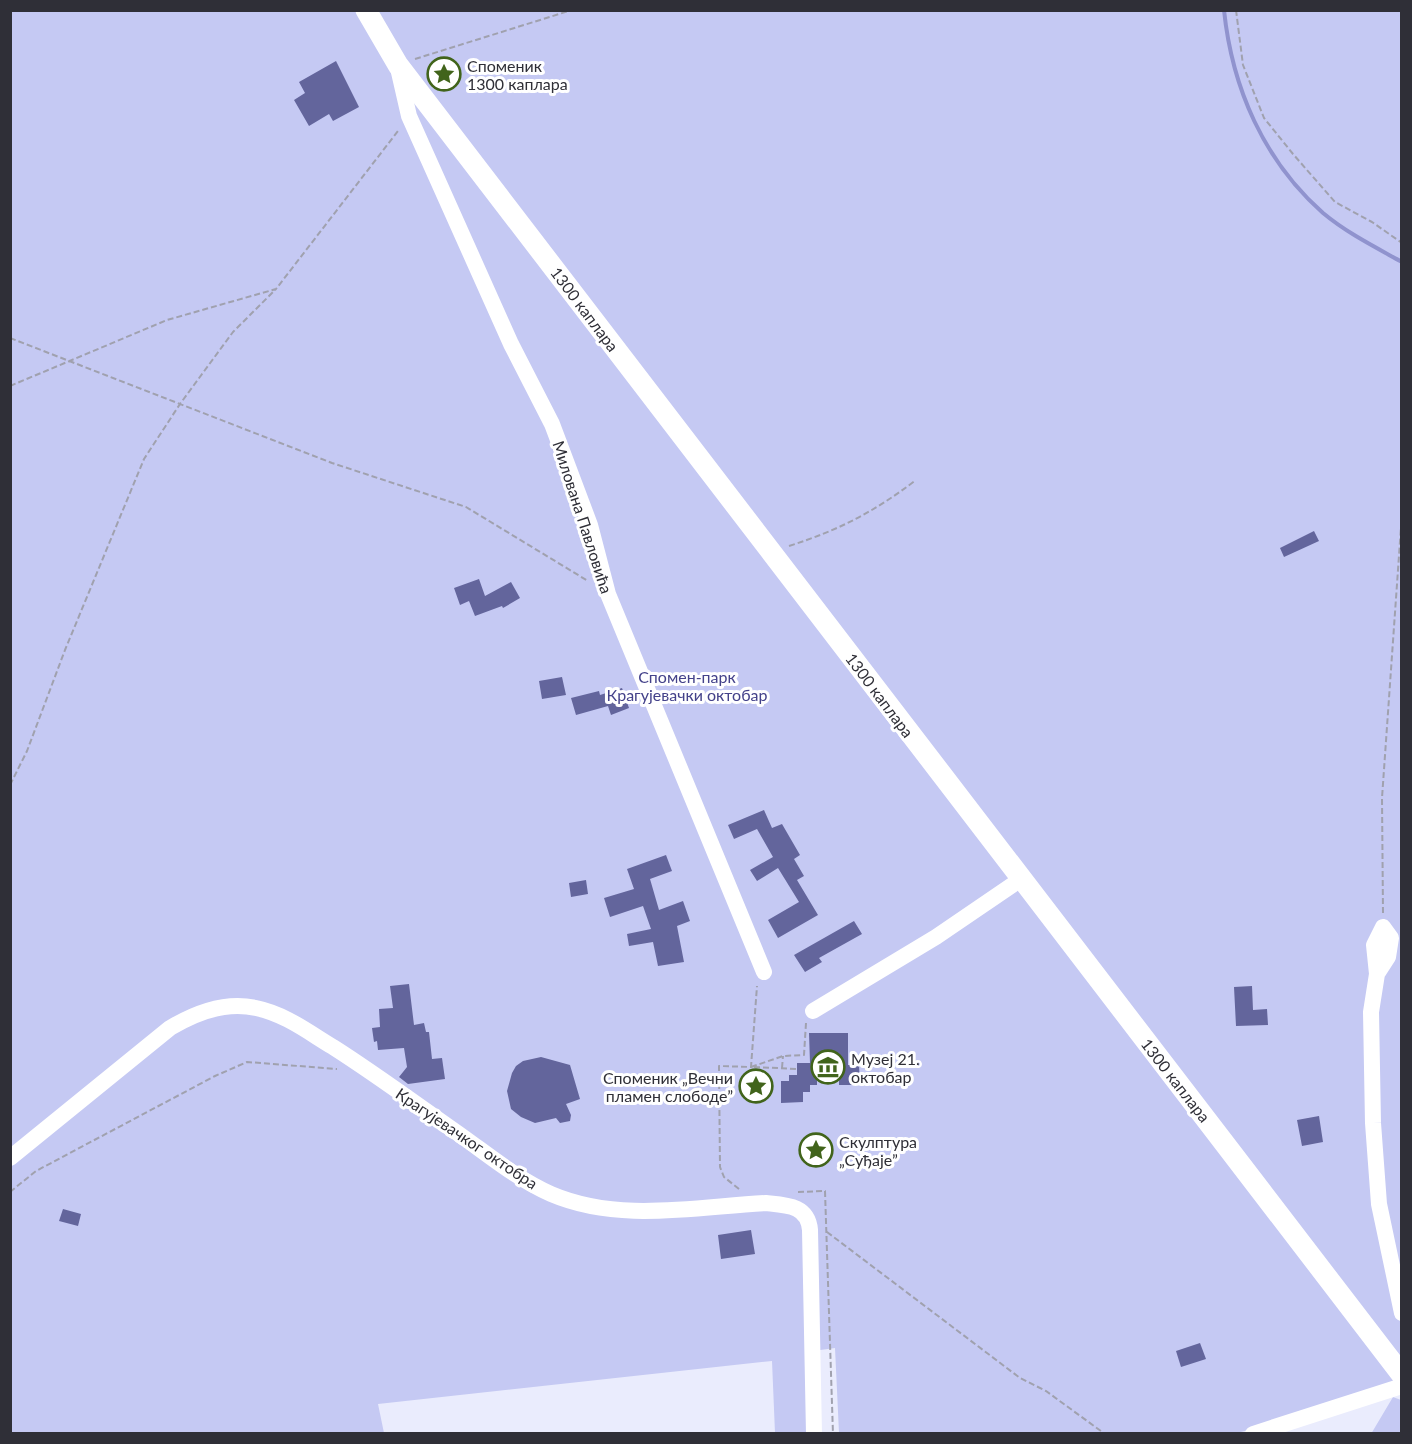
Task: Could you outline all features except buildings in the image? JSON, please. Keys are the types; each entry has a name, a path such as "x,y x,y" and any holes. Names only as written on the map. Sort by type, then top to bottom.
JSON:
{"main road":[{"name":"1300 каплара","path":"366,10 398,65 1401,1375"}],"street":[{"name":"Милована Павловића","path":"398,65 409,117 511,344 552,424 590,525 608,594 762,966"},
{"path":"813,1011 936,937 1021,879"},
{"path":"1383,927 1374,945 1377,974 1371,1011 1373,1123 1378,1204 1401,1313"},
{"name":"Крагујевачког октобра","path":"10,1158 170,1028 185,1019 213,1010 241,1006 254,1007 287,1019 315,1036 368,1070 497,1162 549,1193 578,1203 628,1212 766,1203 788,1205 801,1210 806,1215 810,1230 814,1434"},
{"path":"1252,1434 1401,1386"}],"path":[{"path":"398,65 572,10"},
{"path":"1236,10 1244,65 1264,118 1335,202 1372,222 1401,243"},
{"path":"10,785 27,751 65,650 144,459 180,404 233,332 276,289 409,117"},
{"path":"10,386 167,320 276,289"},
{"path":"10,338 332,463 466,507 608,594"},
{"path":"1383,927 1382,798 1401,527 1401,466"},
{"path":"770,551 840,528 864,516 916,480"},
{"path":"751,1066 762,966"},
{"path":"751,1066 783,1056 804,1055 805,1026 813,1011"},
{"path":"782,1068 783,1056"},
{"path":"10,1192 36,1171 214,1076 248,1062 339,1070"},
{"path":"742,1191 731,1185 724,1177 720,1167 719,1066 797,1069"},
{"path":"825,1191 833,1434"},
{"path":"827,1232 1020,1378 1046,1391 1105,1434"}],"green space":[{"name":"Спомен-парк Крагујевачки октобар","path":"10,11 1401,11 1401,1390 1237,1433 839,1433 835,1348 813,1351 817,1433 775,1433 772,1361 378,1404 384,1433 11,1433"},
{"path":"1393,1397 1401,1400 1401,1433 1371,1434"}],"waterway":[{"path":"1224,10 1228,39 1243,95 1254,121 1284,170 1302,193 1323,213 1361,239 1402,262"}],"place":[{"name":"Споменик 1300 каплара","path":"444,74"},
{"name":"Музеј 21. октобар","path":"828,1067"},
{"name":"Споменик „Вечни пламен слободе”","path":"756,1086"},
{"name":"Скулптура „Суђаје”","path":"816,1150"}]}
